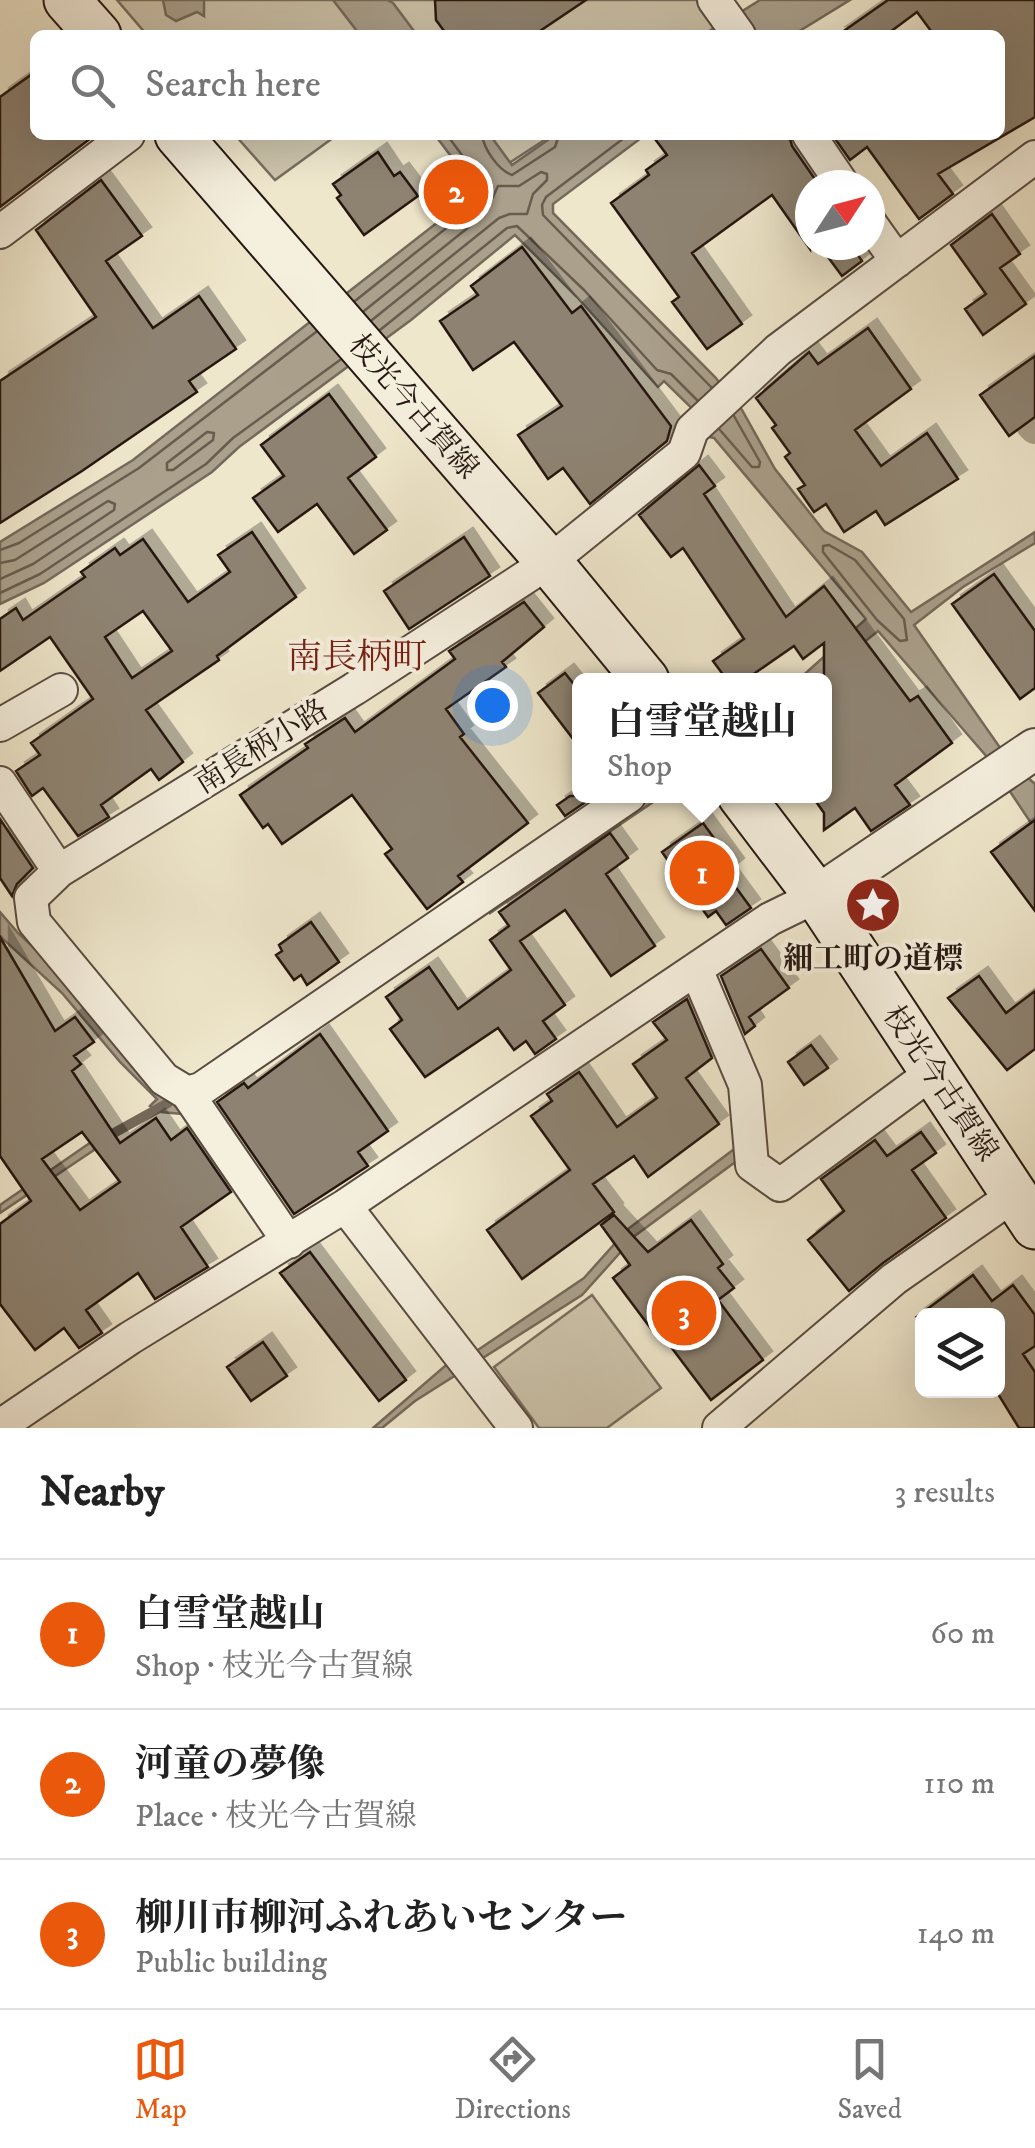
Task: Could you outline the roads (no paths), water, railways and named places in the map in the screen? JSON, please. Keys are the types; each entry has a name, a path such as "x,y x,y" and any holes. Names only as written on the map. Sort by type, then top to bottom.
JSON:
{"main road":[{"path":"67,0 94,30"},
{"name":"枝光今古賀線","path":"182,140 549,562 640,673"},
{"name":"枝光今古賀線","path":"746,803 817,896 1025,1211"}],"street":[{"path":"0,232 121,140"},
{"path":"812,140 833,170"},
{"name":"南長柄小路","path":"194,1101 164,1079 34,922 31,898 59,871 354,689 549,562 684,453 692,430 778,350 1035,157"},
{"path":"885,245 896,261"},
{"path":"0,725 61,690"},
{"path":"0,1426 130,1338 345,1206 696,969 770,920 817,896 1014,763"},
{"path":"0,784 59,871"},
{"path":"289,1242 194,1101 200,1089 620,803"},
{"path":"696,969 745,1084 752,1164 780,1185 934,1072"},
{"path":"345,1206 516,1428"},
{"path":"719,1428 889,1284 1025,1211"}],"water":[{"path":"163,0 204,0 204,16 197,12 176,21 166,15"},
{"path":"333,0 387,0 413,30 356,30"},
{"path":"760,0 850,0 801,30 712,30"},
{"path":"439,140 494,140 512,165 548,140 638,140 553,204 553,213 715,377 742,410 775,469 824,531 862,552 911,612 1035,532 1035,543 963,587 914,625 1022,779 1027,777 1035,784 1035,829 987,757 878,631 826,673 806,673 866,619 714,438 709,437 707,423 664,381 658,387 515,235 411,320 239,447 212,472 44,583 0,604 0,542 133,460 470,197 474,187"},
{"path":"640,803 652,803 490,913 488,908"},
{"path":"0,912 50,963 182,1114 161,1112 150,1106 157,1099 62,993 0,935"},
{"path":"110,1129 115,1136 0,1213 0,1205"},
{"path":"737,1147 742,1157 636,1235 582,1295 415,1401 382,1428 373,1428 445,1366 472,1354 584,1278 628,1229"}],"waterway":[{"path":"1032,425 1035,428"},
{"path":"105,1138 168,1103"}],"place":[{"name":"河童の夢像","path":"456,192"},
{"name":"白雪堂越山","path":"702,873"},
{"name":"細工町の道標","path":"873,905"},
{"name":"柳川市柳河ふれあいセンター","path":"684,1313"}],"district":[{"name":"南長柄町","path":"357,656"}]}
